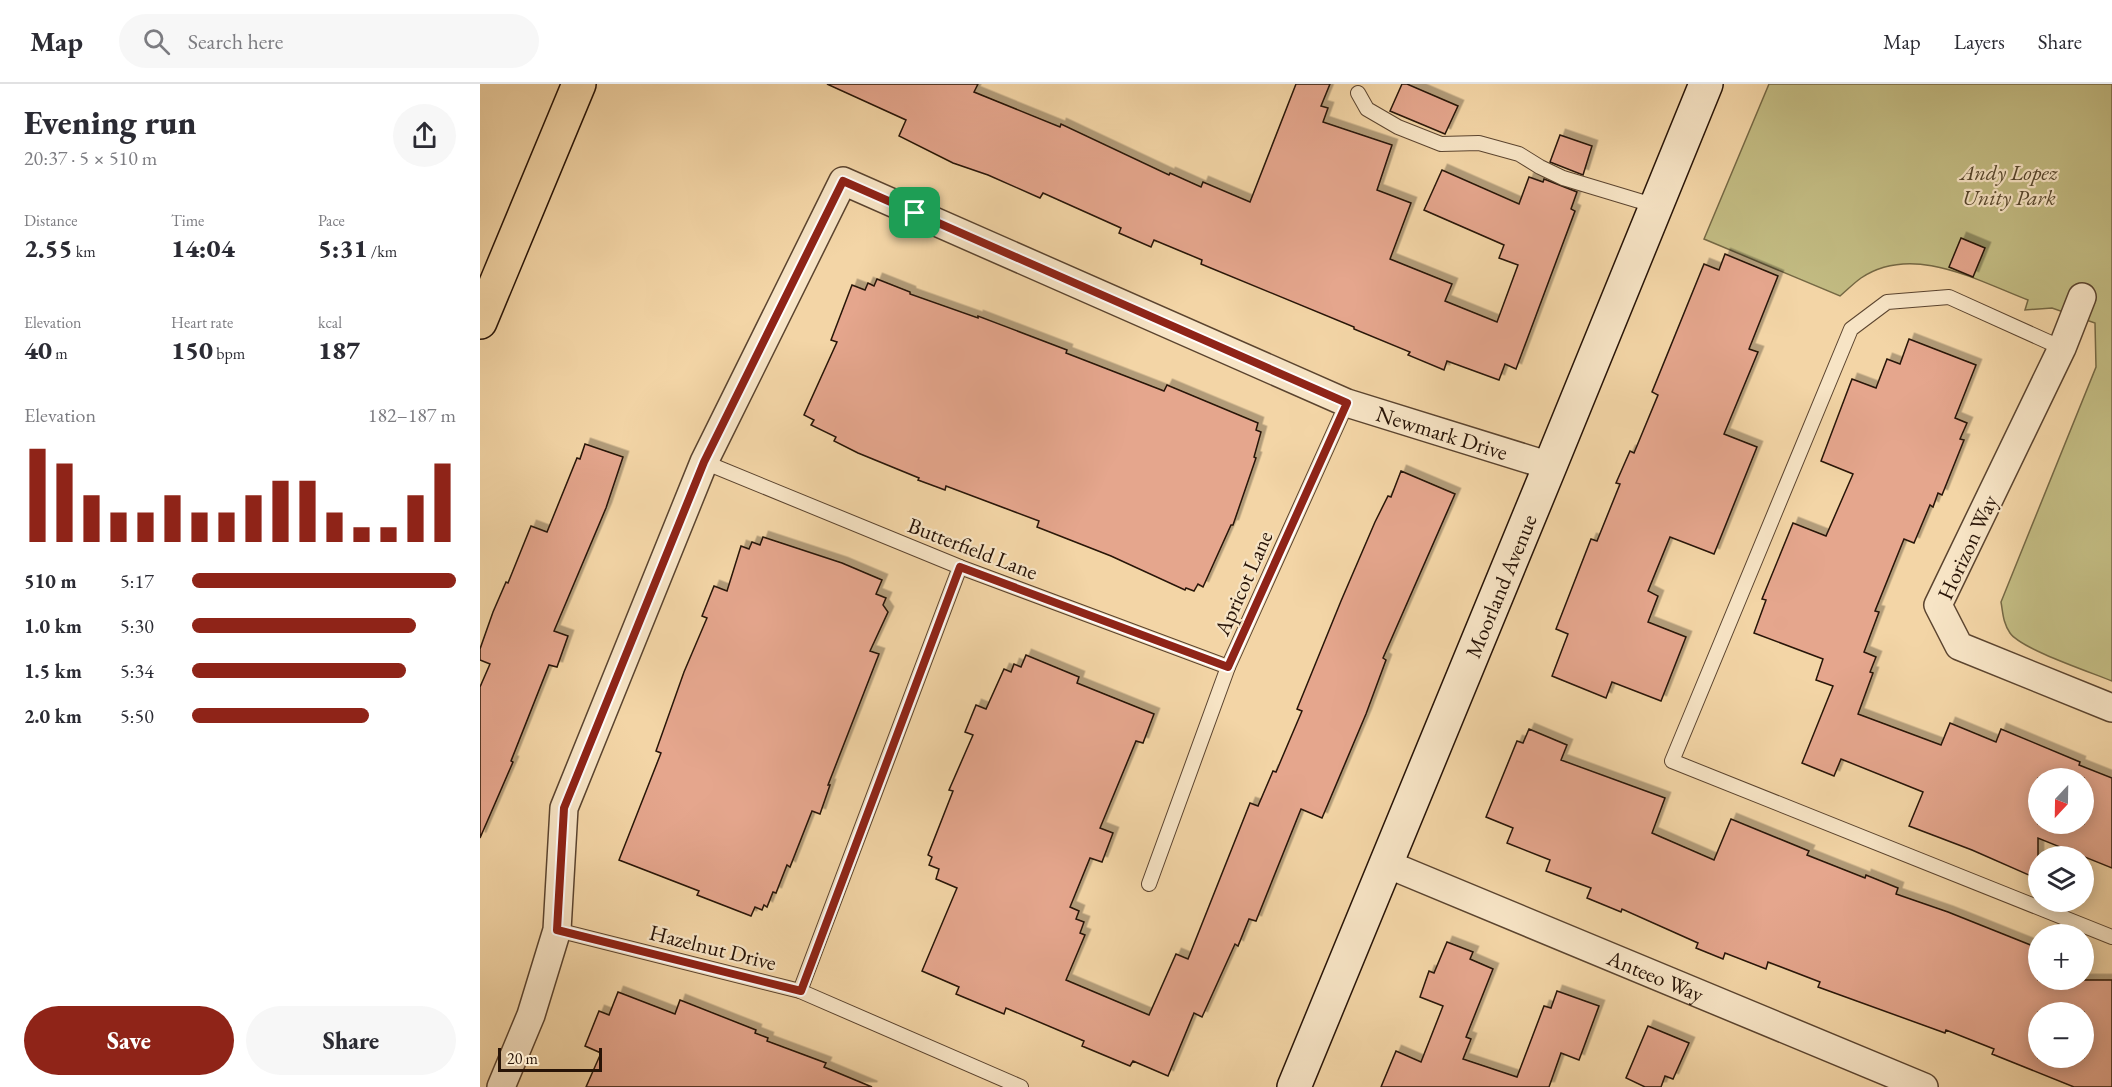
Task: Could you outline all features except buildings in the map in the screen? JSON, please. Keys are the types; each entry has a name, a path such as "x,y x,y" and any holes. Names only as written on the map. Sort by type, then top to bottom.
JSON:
{"highway":[{"path":"480,322 579,84"}],"street":[{"name":"Moorland Avenue","path":"1294,1087 1706,84"},
{"name":"Newmark Drive","path":"501,1087 531,1015 557,930 564,808 704,462 843,181 1347,403 1550,466"},
{"name":"Horizon Way","path":"2082,297 2062,348 1938,605 1959,646 2112,708"},
{"name":"Anteeo Way","path":"1387,864 1924,1087"}],"lane":[{"path":"1358,93 1367,109 1398,127 1441,144 1479,144 1518,154 1563,178 1656,206"},
{"path":"2062,348 1949,297 1887,302 1851,329 1672,761 2112,937"},
{"name":"Apricot Lane","path":"1149,884 1228,667 1347,403"},
{"name":"Butterfield Lane","path":"704,462 960,567 1228,667"},
{"path":"801,991 960,567"},
{"name":"Hazelnut Drive","path":"557,930 801,991 1021,1087"}],"green space":[{"name":"Andy Lopez Unity Park","path":"1769,84 2112,84 2112,681 2041,653 2017,639 2006,625 2001,602 2096,367 2095,323 2052,308 2025,310 2028,300 1967,275 1924,265 1902,264 1881,268 1861,278 1840,296 1704,239"}],"route":[{"path":"843,181 915,213 1347,403 1228,667 960,567 801,991 557,930 564,808 704,462 843,181"}]}
